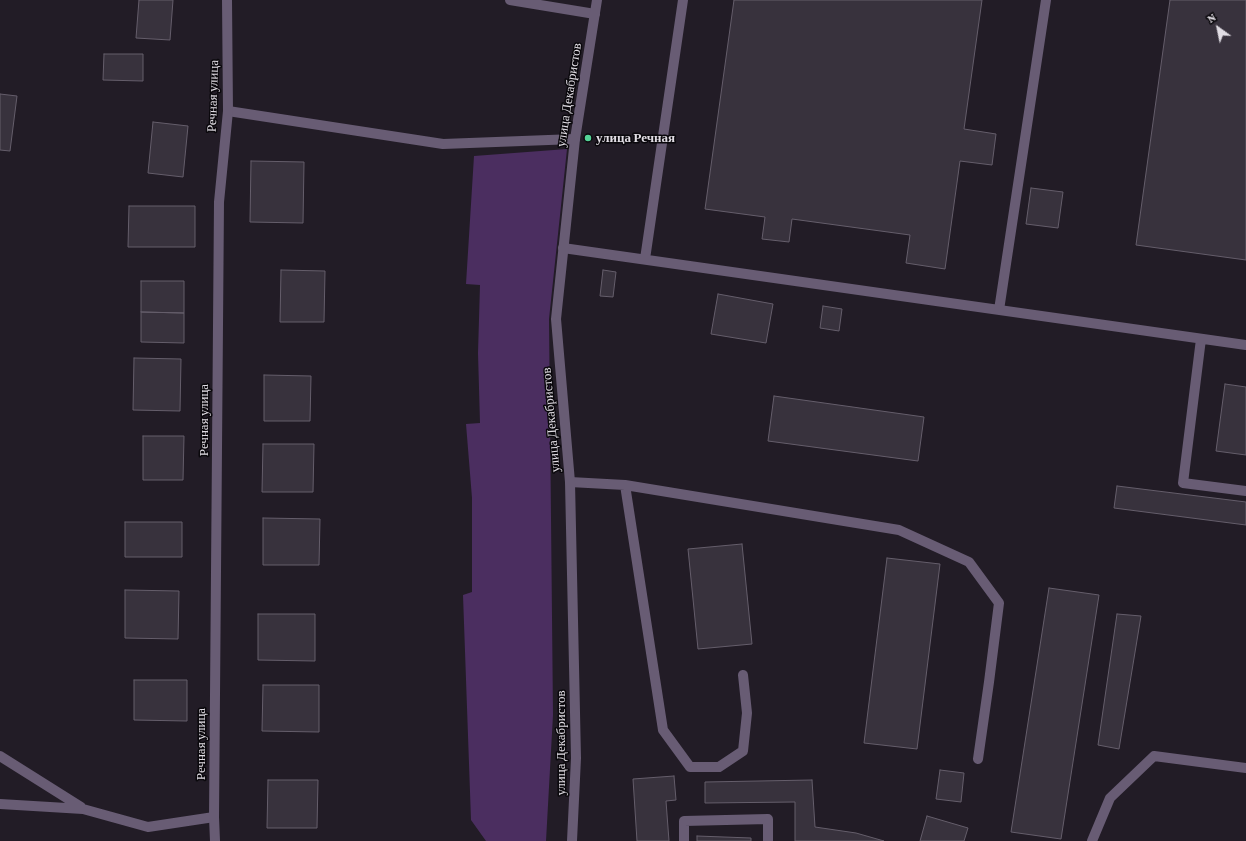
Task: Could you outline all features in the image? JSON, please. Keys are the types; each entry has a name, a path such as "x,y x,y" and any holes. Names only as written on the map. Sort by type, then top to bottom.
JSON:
{"street":[{"name":"Речная улица","path":"215,841 219,202 228,111 227,0"},
{"path":"510,0 595,14"},
{"name":"улица Декабристов","path":"572,841 576,758 570,482 556,320 575,139 597,0"},
{"path":"645,259 683,0"},
{"path":"999,310 1046,0"},
{"path":"228,111 443,144 575,139"},
{"path":"563,248 1246,345"},
{"path":"1201,339 1183,483 1246,491"},
{"path":"570,482 625,485 899,530 969,562 999,603 978,759"},
{"path":"625,485 663,730 690,767 719,767 743,750 747,713 743,675"},
{"path":"0,756 83,808"},
{"path":"1092,841 1110,798 1154,756 1246,768"},
{"path":"0,804 83,808 148,827 214,817"},
{"path":"684,841 684,821 768,819 768,841"}],"shaded area":[{"path":"567,149 549,319 553,715 546,841 486,841 471,820 463,595 472,592 472,498 466,424 480,423 478,353 480,285 466,284 474,156"}],"building":[{"path":"139,0 173,0 170,40 136,38"},
{"path":"734,0 982,0 964,129 996,134 992,165 960,161 945,269 906,263 910,235 792,219 789,242 762,239 765,217 705,209"},
{"path":"1170,0 1246,0 1246,260 1136,245"},
{"path":"104,54 143,54 143,81 103,80"},
{"path":"0,94 17,96 10,151 0,150"},
{"path":"153,122 188,126 183,177 148,173"},
{"path":"251,161 304,162 303,223 250,222"},
{"path":"1031,188 1063,192 1058,228 1026,224"},
{"path":"129,206 195,206 195,247 128,247"},
{"path":"281,270 325,271 324,322 280,322"},
{"path":"603,270 616,272 613,297 600,296"},
{"path":"141,281 184,281 184,313 141,312"},
{"path":"718,294 773,304 766,343 711,334"},
{"path":"823,306 842,309 839,331 820,328"},
{"path":"141,312 184,313 184,343 141,342"},
{"path":"134,358 181,359 180,411 133,410"},
{"path":"264,375 311,376 310,421 264,421"},
{"path":"1225,384 1246,387 1246,455 1216,451"},
{"path":"774,396 924,417 918,461 768,441"},
{"path":"143,436 184,436 183,480 143,480"},
{"path":"263,444 314,444 313,492 262,492"},
{"path":"1117,486 1246,502 1246,525 1114,508"},
{"path":"263,518 320,519 319,565 263,565"},
{"path":"125,522 182,522 182,557 125,557"},
{"path":"742,544 752,644 698,649 688,549"},
{"path":"887,558 940,564 917,749 864,743"},
{"path":"1049,588 1099,595 1061,839 1011,832"},
{"path":"125,590 179,591 178,639 125,638"},
{"path":"258,614 315,614 315,661 258,660"},
{"path":"1117,614 1141,616 1119,749 1098,745"},
{"path":"134,680 187,680 187,721 134,720"},
{"path":"263,685 319,685 319,732 262,731"},
{"path":"940,770 964,773 961,802 936,799"},
{"path":"674,776 676,800 666,801 669,841 637,841 633,779"},
{"path":"268,780 318,780 317,828 267,828"},
{"path":"812,780 815,827 856,833 884,841 795,841 795,802 705,803 705,782"},
{"path":"927,816 968,828 964,841 920,841"},
{"path":"697,836 751,838 751,841 697,841"}],"place":[{"name":"улица Речная","path":"588,138"}]}
